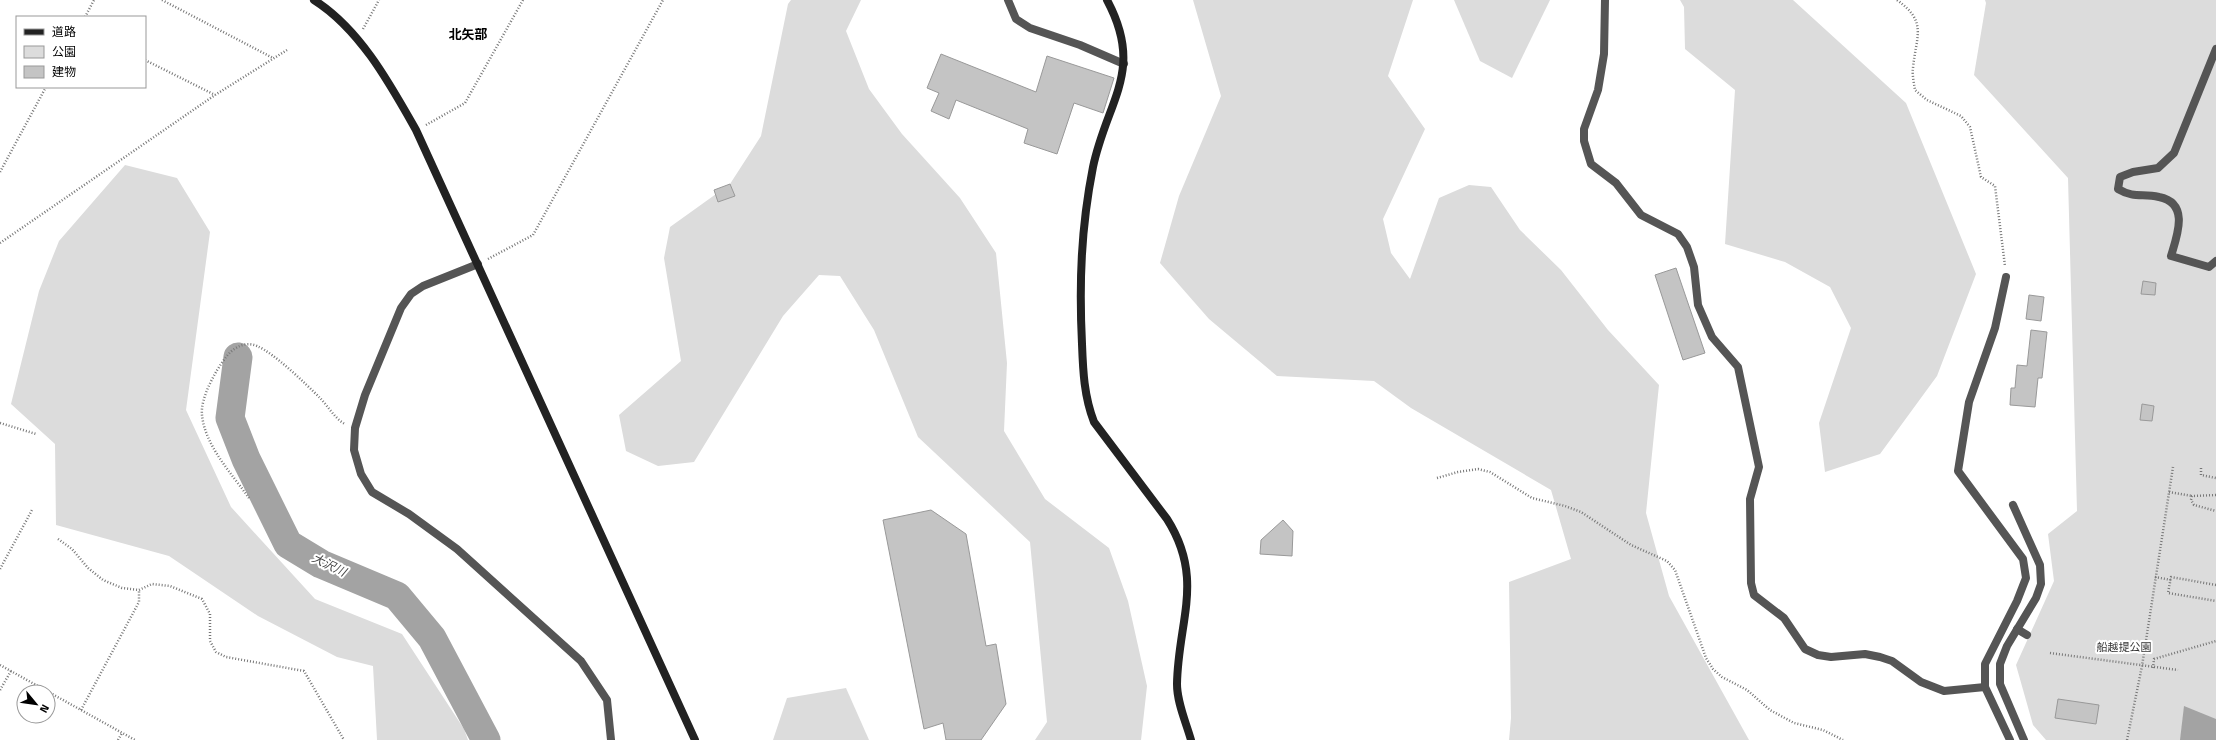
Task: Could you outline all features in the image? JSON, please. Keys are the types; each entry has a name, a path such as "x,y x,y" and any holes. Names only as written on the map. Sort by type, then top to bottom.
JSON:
{"street":[{"path":"314,0 357,38 386,78 416,130 695,740"},
{"path":"1008,0 1016,19 1030,28 1080,45 1124,64"},
{"path":"1106,0 1116,18 1122,38 1124,64 1117,94 1093,165 1083,222 1080,289 1084,387 1088,406 1094,422 1167,519 1178,536 1184,554 1188,597 1177,685 1180,704 1191,740"},
{"path":"1605,0 1604,54 1598,90 1584,129 1584,141 1591,164 1616,183 1641,215 1678,234 1687,248 1694,267 1698,305 1712,337 1738,367 1759,467 1750,499 1751,583 1754,595 1784,618 1805,649 1818,655 1831,657 1865,654 1880,657 1892,661 1921,682 1944,691 1985,687"},
{"path":"2216,49 2174,153 2158,168 2133,172 2120,177 2118,189 2129,196 2160,197 2176,206 2180,216 2177,235 2171,256 2208,267 2216,261"},
{"path":"478,264 423,286 411,294 401,308 371,381 355,428 354,450 361,474 372,492 409,514 457,549 581,661 607,700 611,740"},
{"path":"2006,277 1995,328 1969,402 1958,471 2023,559 2026,578 2017,601 1985,664 1985,687 2010,740"},
{"path":"2013,505 2040,565 2041,584 2036,598 2017,629 2000,664 2000,684 2024,740"},
{"path":"2017,629 2027,635"}],"path":[{"path":"86,16 94,0"},
{"path":"162,0 273,58"},
{"path":"357,38 379,0"},
{"path":"416,130 465,103 523,0"},
{"path":"478,264 533,235 663,0"},
{"path":"1897,0 1911,10 1919,30 1913,70 1915,90 1927,100 1961,116 1970,127 1981,177 1995,186 2006,277"},
{"path":"0,243 215,95 287,50"},
{"path":"146,60 215,95"},
{"path":"0,172 45,88"},
{"path":"249,498 207,437 201,414 205,396 215,373 227,356 240,345 249,343 271,355 320,398 342,422 355,428"},
{"path":"0,423 36,434"},
{"path":"2127,740 2142,666 2173,467"},
{"path":"2202,468 2201,475 2216,478"},
{"path":"1437,478 1458,472 1478,469 1490,472 1532,498 1565,506 1581,512 1631,545 1667,561 1675,570 1706,658 1713,669 1722,677 1747,690 1770,710 1794,724 1823,730 1843,740"},
{"path":"2169,492 2192,496 2216,496"},
{"path":"2192,496 2191,500 2194,505 2216,511"},
{"path":"0,569 32,510"},
{"path":"58,539 72,549 88,568 103,580 122,588 139,590 152,584 170,586 202,599 210,614 210,640 216,652 226,657 304,671 344,740"},
{"path":"2216,585 2171,577 2168,593 2216,601"},
{"path":"2155,578 2171,580"},
{"path":"81,710 139,602 139,590"},
{"path":"2153,668 2154,659 2216,641"},
{"path":"2050,653 2153,668 2178,670"},
{"path":"0,665 135,740"},
{"path":"0,690 11,671"},
{"path":"118,740 122,733"}],"green space":[{"path":"791,0 861,0 846,31 869,89 902,134 960,198 996,253 1007,363 1004,431 1045,499 1109,548 1128,601 1147,686 1141,740 1035,740 1047,722 1030,542 918,437 874,330 840,276 819,275 783,316 694,462 658,466 626,451 619,415 681,361 664,258 670,227 730,184 761,136 788,4"},
{"path":"1193,0 1413,0 1388,76 1425,129 1383,219 1391,253 1410,279 1439,198 1469,185 1491,187 1520,230 1561,270 1608,330 1659,385 1646,513 1669,596 1749,740 1509,740 1511,718 1509,582 1571,559 1551,490 1411,408 1374,381 1277,376 1209,319 1160,263 1179,196 1221,96"},
{"path":"1454,0 1550,0 1512,78 1480,61"},
{"path":"1680,0 1793,0 1906,103 1976,274 1937,376 1880,454 1825,472 1819,423 1851,328 1830,287 1785,262 1725,244 1735,90 1685,49 1684,7"},
{"name":"船越提公園","path":"1985,0 2216,0 2216,740 2046,740 2033,725 2016,665 2054,581 2048,534 2077,511 2068,178 1974,75 1986,3"},
{"path":"125,165 177,178 210,232 186,410 231,507 315,599 402,634 464,729 468,740 377,740 373,666 337,657 258,616 169,556 56,525 55,444 11,404 39,291 59,241"},
{"path":"846,688 869,740 773,740 787,698"}],"shaded area":[{"path":"2184,706 2216,719 2216,740 2180,740"}],"building":[{"path":"941,54 1036,92 1047,56 1114,78 1103,113 1074,103 1057,154 1024,143 1028,129 956,100 949,119 931,111 939,93 927,88"},
{"path":"730,184 735,196 718,202 714,190"},
{"path":"1676,268 1705,353 1683,360 1655,275"},
{"path":"2143,281 2156,283 2155,295 2141,294"},
{"path":"2029,295 2044,297 2041,321 2026,319"},
{"path":"2031,330 2047,332 2042,378 2038,378 2035,407 2010,405 2011,388 2015,388 2017,365 2027,366"},
{"path":"2142,404 2154,406 2152,421 2140,420"},
{"path":"931,510 966,534 986,646 996,644 1006,704 981,740 946,740 943,723 924,729 883,520"},
{"path":"1283,520 1293,531 1292,556 1260,554 1261,540"},
{"path":"2058,699 2099,705 2096,724 2055,718"}],"waterway":[{"name":"大沢川","path":"238,357 230,418 246,459 288,544 321,564 397,596 432,638 486,740"}],"district":[{"name":"北矢部","path":"468,34"}]}
